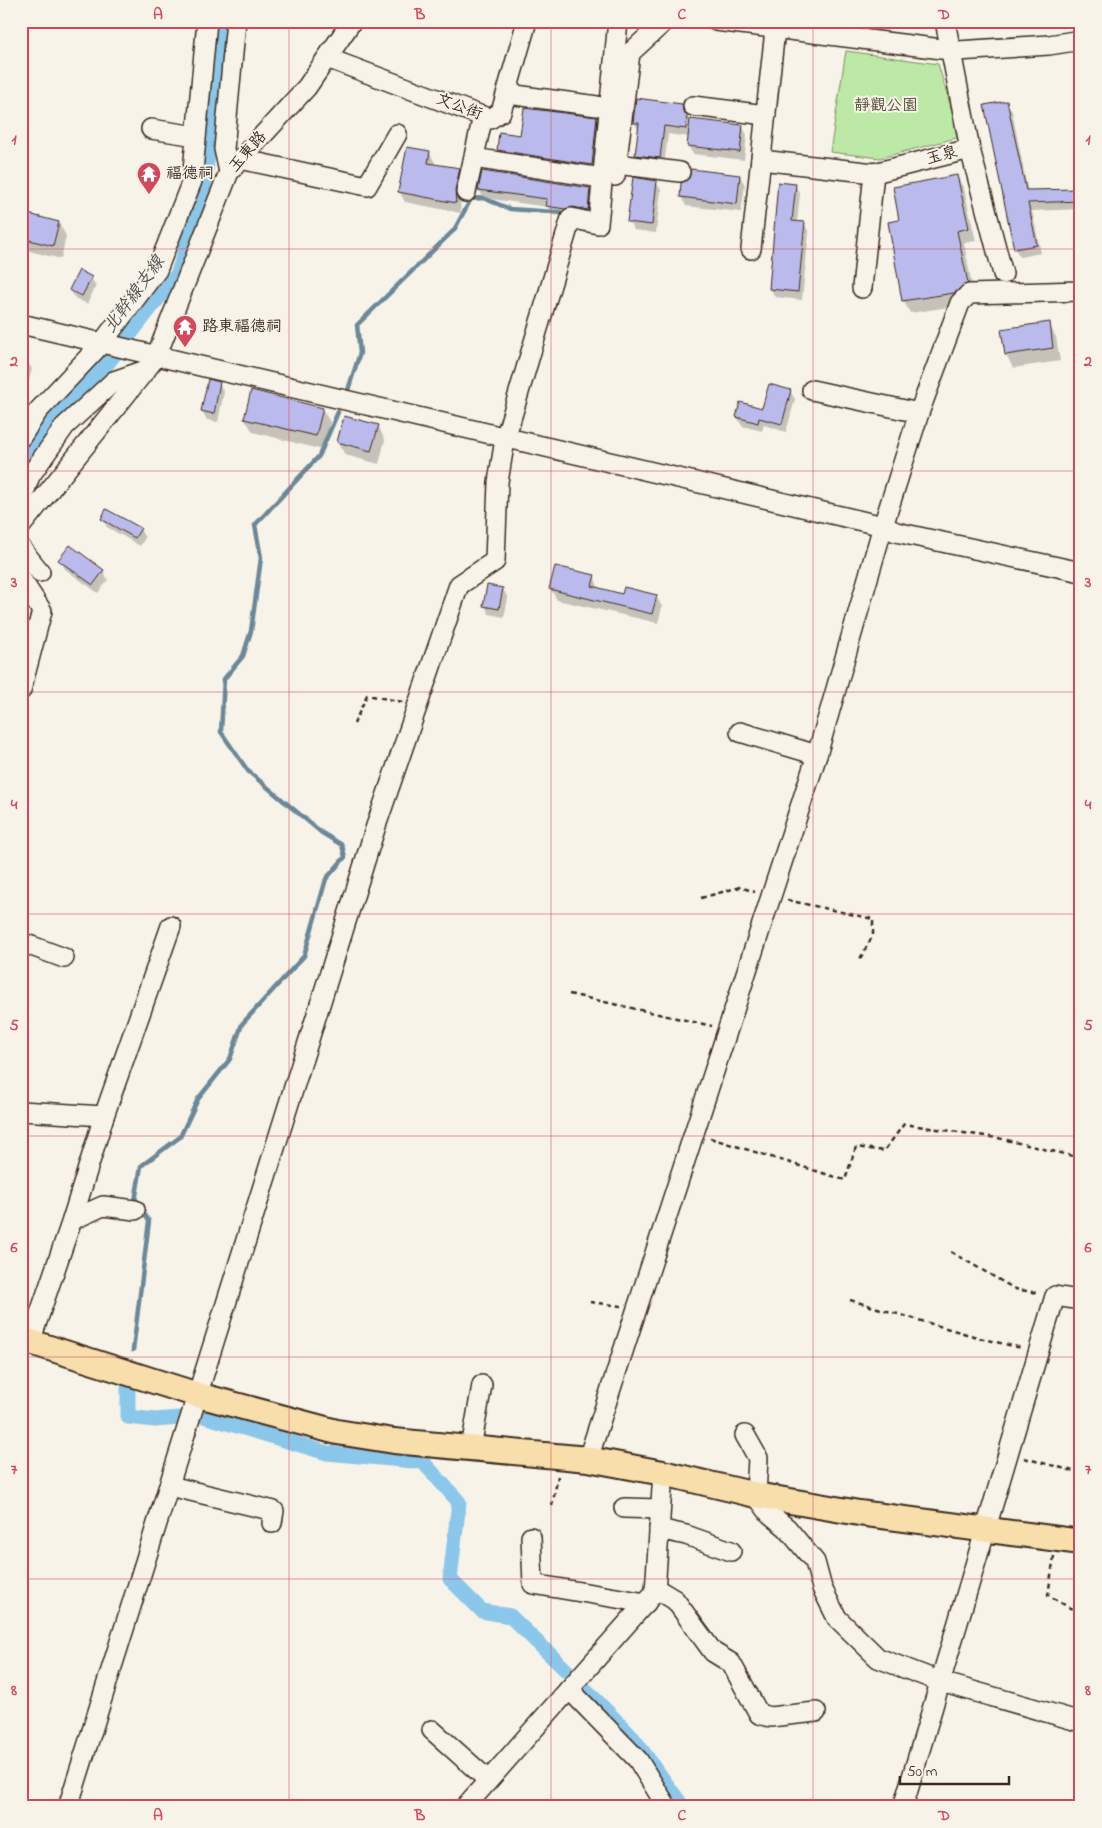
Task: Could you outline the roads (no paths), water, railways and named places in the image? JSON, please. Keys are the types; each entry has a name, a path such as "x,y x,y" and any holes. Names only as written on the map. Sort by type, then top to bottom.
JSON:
{"main road":[{"path":"26,1341 198,1395 338,1432 471,1448 588,1459 663,1473 756,1495 859,1513 1081,1542"}],"street":[{"path":"21,437 38,412 107,345 157,270 192,181 208,21"},
{"path":"236,21 224,149 234,166 367,186 397,134"},
{"name":"玉東路","path":"21,526 148,360 234,166 307,87 352,21"},
{"name":"文公街","path":"327,58 490,119 501,112 508,94 527,21"},
{"path":"68,1807 170,1486 304,1050 376,826 459,585 495,561 498,482 505,439 571,218 598,224 618,21"},
{"path":"609,225 630,53 665,21"},
{"path":"716,21 776,25 951,50 1049,45 1081,40"},
{"name":"玉泉","path":"761,160 874,173 970,149 945,21"},
{"path":"752,249 776,25"},
{"path":"508,94 598,106"},
{"path":"693,106 766,115"},
{"path":"466,192 483,116"},
{"path":"151,130 196,136"},
{"path":"970,149 1003,274"},
{"path":"474,158 595,177"},
{"path":"617,164 680,172"},
{"path":"862,288 874,173"},
{"path":"588,1459 816,755 883,526 919,413 960,304 969,294 1081,291"},
{"path":"21,324 107,345 148,360 505,439 883,526 896,532 1081,572"},
{"path":"21,501 30,476 65,426 114,381 148,360"},
{"path":"812,390 919,413"},
{"path":"21,548 40,572"},
{"path":"21,579 42,611 21,690"},
{"path":"740,732 816,755"},
{"path":"26,1341 72,1220 104,1116 171,926"},
{"path":"21,942 64,958"},
{"path":"21,1111 104,1116"},
{"path":"72,1220 103,1206 135,1210"},
{"path":"902,1807 941,1682 1007,1453 1055,1296 1079,1300 1081,1295"},
{"path":"471,1448 482,1386"},
{"path":"745,1435 758,1458 756,1495 770,1514 787,1528 815,1562 822,1588 837,1618 878,1658 941,1682 1081,1722"},
{"path":"465,1807 650,1596 659,1529 663,1473"},
{"path":"170,1486 274,1511 272,1524"},
{"path":"624,1508 660,1510"},
{"path":"659,1529 731,1551"},
{"path":"531,1536 534,1584 675,1600 713,1652 731,1663 759,1714 770,1717 816,1712"},
{"path":"569,1689 638,1760 667,1807"},
{"path":"432,1730 488,1780"}],"waterway":[{"name":"北幹線支線","path":"21,470 51,417 108,363 178,273 204,190 222,21"},
{"path":"348,390 360,353 357,325 454,230 471,199 483,198 510,209 568,213"},
{"path":"133,1350 149,1221 135,1201 141,1166 180,1137 198,1099 230,1059 242,1024 304,956 326,879 345,857 342,845 322,833 248,771 221,732 224,679 243,656 251,631 261,558 255,525 319,456 338,412"},
{"path":"128,1387 128,1417 155,1420 179,1418"},
{"path":"204,1416 327,1453 423,1462 459,1502 450,1579 482,1611 510,1616 568,1672"},
{"path":"585,1689 633,1738 683,1807"}],"place":[{"name":"福德祠","path":"149,195"},
{"name":"路東福德祠","path":"185,348"}],"park label":[{"name":"靜觀公園","path":"886,106"}]}
